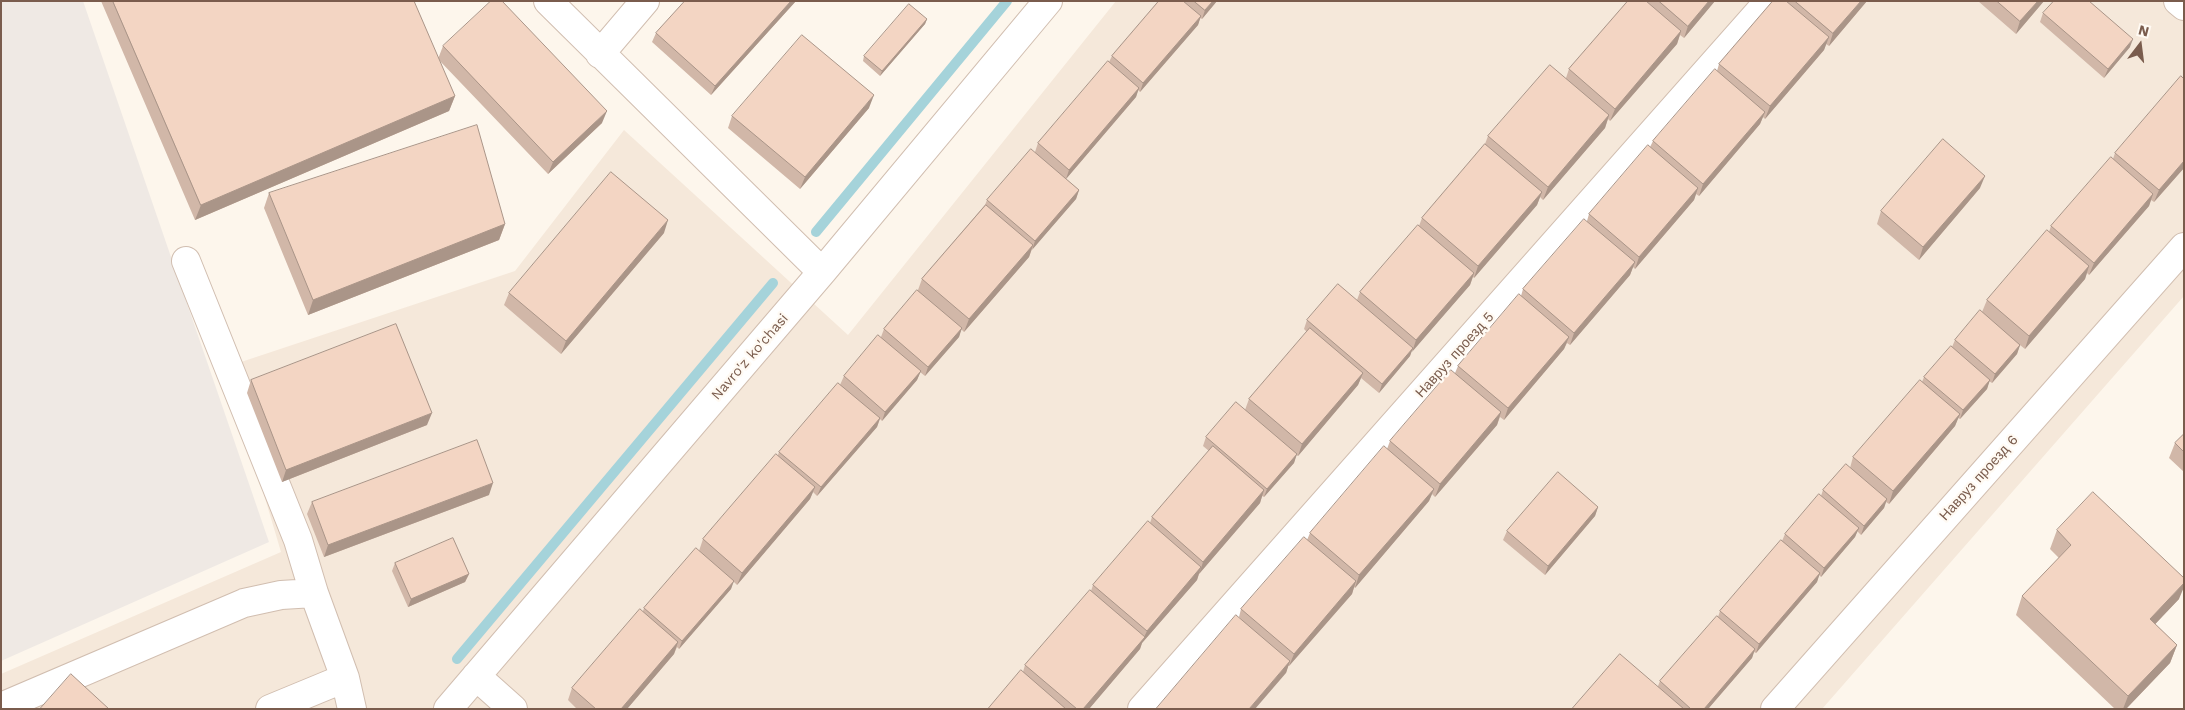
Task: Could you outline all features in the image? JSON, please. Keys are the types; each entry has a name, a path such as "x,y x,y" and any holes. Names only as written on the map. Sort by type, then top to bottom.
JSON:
{"street":[{"path":"548,1 822,272"},
{"path":"600,54 645,1"},
{"name":"Navro'z ko'chasi","path":"448,709 822,272 1048,1"},
{"name":"Навруз проезд 5","path":"1142,709 1769,1"},
{"path":"2178,1 2184,6"},
{"name":"Навруз проезд 6","path":"1775,709 2184,248"},
{"path":"186,261 298,540 314,593 345,678 352,709"},
{"path":"1,707 244,602 281,595 314,593"},
{"path":"476,676 513,709"},
{"path":"270,709 345,678"}],"shaded area":[{"path":"1,1 83,1 269,542 1,661"},
{"path":"1116,1 2184,1 2184,296 1822,709 1,709 1,674 281,552 226,367 515,271 624,130 848,335"}],"building":[{"path":"113,1 414,1 455,96 201,205"},
{"path":"491,1 502,1 607,111 553,162 443,46"},
{"path":"685,1 791,1 715,86 656,33"},
{"path":"1159,1 1183,1 1201,16 1143,83 1112,56"},
{"path":"1194,1 1213,1 1205,10"},
{"path":"1628,1 1646,1 1681,31 1615,109 1569,69"},
{"path":"1659,1 1709,1 1688,26"},
{"path":"1773,1 1786,1 1829,37 1770,106 1719,64"},
{"path":"1795,1 1861,1 1833,33"},
{"path":"1997,1 2038,1 2020,21"},
{"path":"2054,1 2089,1 2133,39 2108,69 2043,13"},
{"path":"909,4 927,19 882,71 864,56"},
{"path":"802,35 874,95 805,177 732,116"},
{"path":"1108,61 1139,88 1069,170 1038,143"},
{"path":"1550,65 1609,115 1548,187 1488,136"},
{"path":"1715,69 1765,112 1703,184 1653,141"},
{"path":"2181,76 2184,79 2184,161 2159,190 2115,153"},
{"path":"477,125 505,224 313,300 269,193"},
{"path":"1943,139 1985,176 1923,247 1881,211"},
{"path":"1485,144 1542,192 1478,266 1422,218"},
{"path":"1648,145 1698,188 1639,257 1589,214"},
{"path":"1031,149 1079,190 1035,241 987,200"},
{"path":"2111,157 2153,194 2094,263 2051,226"},
{"path":"611,172 668,220 566,341 509,293"},
{"path":"986,205 1033,245 969,319 922,279"},
{"path":"1584,219 1635,262 1574,333 1523,289"},
{"path":"1418,225 1474,273 1416,340 1360,292"},
{"path":"2047,230 2089,266 2029,336 1987,300"},
{"path":"1338,284 1413,348 1382,384 1307,320"},
{"path":"917,290 962,328 928,367 884,329"},
{"path":"1519,294 1569,337 1508,408 1458,366"},
{"path":"1980,310 2020,345 1995,374 1955,340"},
{"path":"396,324 432,413 286,470 251,380"},
{"path":"1310,328 1363,373 1302,444 1249,399"},
{"path":"878,335 921,371 885,412 844,376"},
{"path":"1951,346 1990,380 1963,410 1924,377"},
{"path":"1451,370 1501,412 1440,484 1390,441"},
{"path":"1920,380 1960,414 1893,491 1853,457"},
{"path":"838,383 880,418 821,487 779,452"},
{"path":"1236,402 1297,454 1267,489 1206,437"},
{"path":"2184,434 2184,452 2175,443"},
{"path":"477,440 493,483 328,545 312,502"},
{"path":"1213,446 1264,490 1203,562 1152,517"},
{"path":"1384,446 1434,489 1359,575 1310,533"},
{"path":"776,454 815,487 742,573 703,539"},
{"path":"1846,464 1887,499 1864,526 1823,490"},
{"path":"1558,472 1598,507 1548,566 1507,531"},
{"path":"2093,492 2184,578 2184,583 2150,619 2177,645 2128,696 2022,596 2071,545 2057,530"},
{"path":"1819,494 1859,528 1824,568 1785,534"},
{"path":"1148,521 1201,567 1147,631 1093,585"},
{"path":"1304,537 1356,581 1294,654 1241,609"},
{"path":"453,538 469,574 411,599 395,563"},
{"path":"1781,540 1820,573 1759,644 1720,611"},
{"path":"696,548 734,581 682,641 644,608"},
{"path":"1090,590 1145,637 1083,709 1077,709 1025,665"},
{"path":"640,609 678,642 621,709 596,709 572,688"},
{"path":"1236,615 1290,661 1249,709 1156,709"},
{"path":"1717,616 1755,649 1704,709 1691,709 1660,681"},
{"path":"1620,654 1684,709 1572,709"},
{"path":"1021,670 1066,709 988,709"},
{"path":"71,674 109,709 40,709"}],"waterway":[{"path":"816,232 1007,1"},
{"path":"457,659 773,283"}]}
